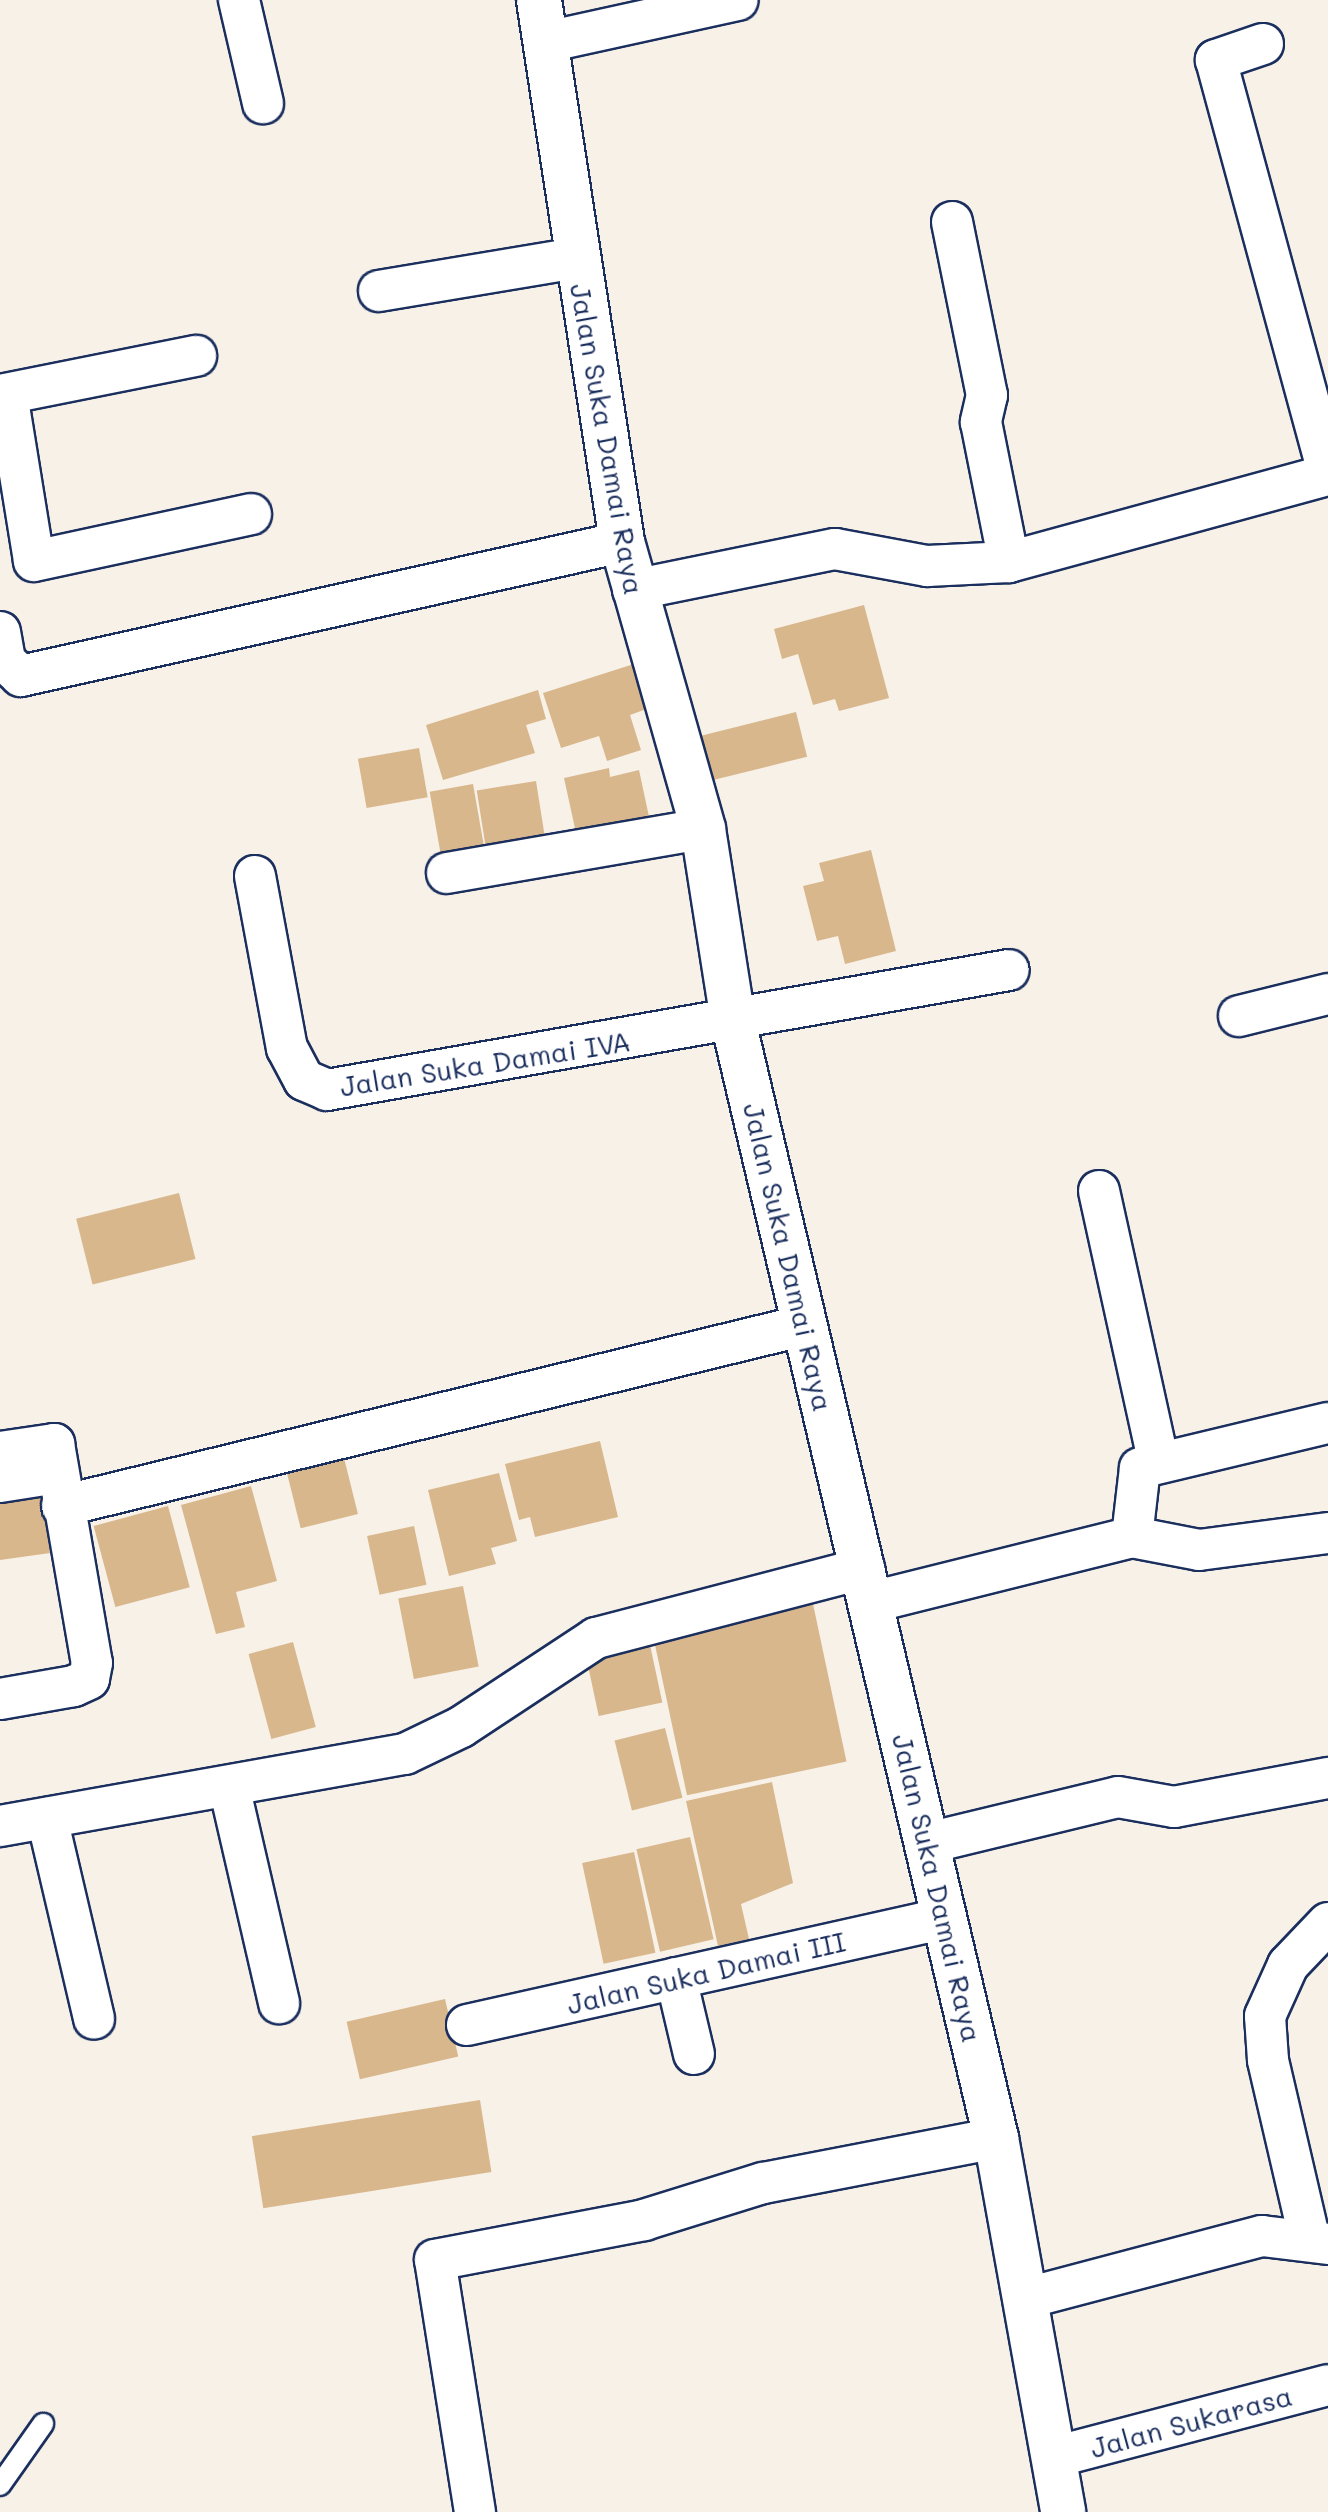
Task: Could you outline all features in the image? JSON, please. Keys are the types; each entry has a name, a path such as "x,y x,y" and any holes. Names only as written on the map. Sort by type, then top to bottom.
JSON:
{"street":[{"path":"239,0 263,103"},
{"path":"545,20 738,0"},
{"name":"Jalan Suka Damai Raya","path":"545,20 576,258 622,542 633,590 703,829 733,1021 994,2130 1027,2298 1063,2512"},
{"path":"633,590 835,549 927,566 1009,562 1328,474 1216,60 1263,44"},
{"path":"952,222 987,395 981,422 1009,562"},
{"path":"379,291 576,258"},
{"path":"196,356 3,394 34,561 251,514"},
{"path":"0,632 5,661 21,676 622,542"},
{"path":"447,873 703,829"},
{"name":"Jalan Suka Damai IVA","path":"255,876 287,1048 304,1080 327,1090 733,1021 1009,970"},
{"path":"1239,1016 1328,994"},
{"path":"1099,1191 1158,1460"},
{"path":"0,1482 58,1474 805,1325"},
{"path":"1132,1537 1133,1483 1140,1468 1158,1460 1328,1423"},
{"path":"0,1452 58,1474"},
{"path":"0,1699 89,1679 58,1474"},
{"path":"0,1826 405,1754 461,1727 596,1638 1132,1537 1199,1550 1328,1533"},
{"path":"928,1843 1118,1797 1194,1805 1328,1778"},
{"path":"229,1786 279,2003"},
{"path":"47,1818 94,2019"},
{"name":"Jalan Suka Damai III","path":"467,2025 945,1918"},
{"path":"1027,2298 1262,2236 1319,2242 1268,2060 1265,2016 1288,1965 1328,1923"},
{"path":"676,1978 694,2054"},
{"path":"460,2229 994,2130"},
{"path":"475,2512 435,2260 644,2220 763,2183 994,2130"},
{"name":"Jalan Sukarasa","path":"1054,2457 1328,2385"}],"lane":[{"path":"0,2485 43,2424"}],"building":[{"path":"864,605 889,698 839,711 835,699 813,705 798,654 782,659 774,629"},
{"path":"637,663 652,707 630,715 641,750 607,761 599,736 561,748 543,693"},
{"path":"538,690 546,719 526,725 535,753 443,780 426,725"},
{"path":"796,712 807,757 705,782 694,737"},
{"path":"419,748 428,797 367,808 358,759"},
{"path":"609,768 610,777 639,770 651,826 578,842 564,778"},
{"path":"536,781 547,851 488,861 477,790"},
{"path":"473,784 486,856 442,864 430,792"},
{"path":"871,850 896,951 845,964 838,936 817,941 803,886 824,881 819,863"},
{"path":"179,1193 195,1259 93,1285 76,1219"},
{"path":"600,1441 618,1517 535,1537 530,1517 519,1520 505,1464"},
{"path":"342,1450 358,1514 301,1528 285,1464"},
{"path":"499,1473 517,1541 491,1548 496,1564 449,1576 428,1490"},
{"path":"40,1483 50,1553 0,1560 0,1489"},
{"path":"251,1486 277,1581 236,1592 245,1627 216,1634 181,1505"},
{"path":"168,1506 190,1587 115,1607 94,1526"},
{"path":"414,1526 426,1585 380,1595 367,1536"},
{"path":"463,1586 479,1666 414,1679 398,1599"},
{"path":"813,1604 846,1761 687,1795 654,1638"},
{"path":"649,1640 662,1703 599,1716 585,1654"},
{"path":"293,1642 316,1727 271,1739 249,1654"},
{"path":"665,1728 682,1798 632,1810 615,1741"},
{"path":"772,1782 793,1883 741,1904 749,1939 718,1946 686,1801"},
{"path":"690,1837 714,1939 660,1952 636,1849"},
{"path":"634,1852 655,1953 604,1964 582,1863"},
{"path":"445,1999 458,2056 360,2079 347,2022"},
{"path":"480,2100 491,2172 263,2208 252,2136"}]}
